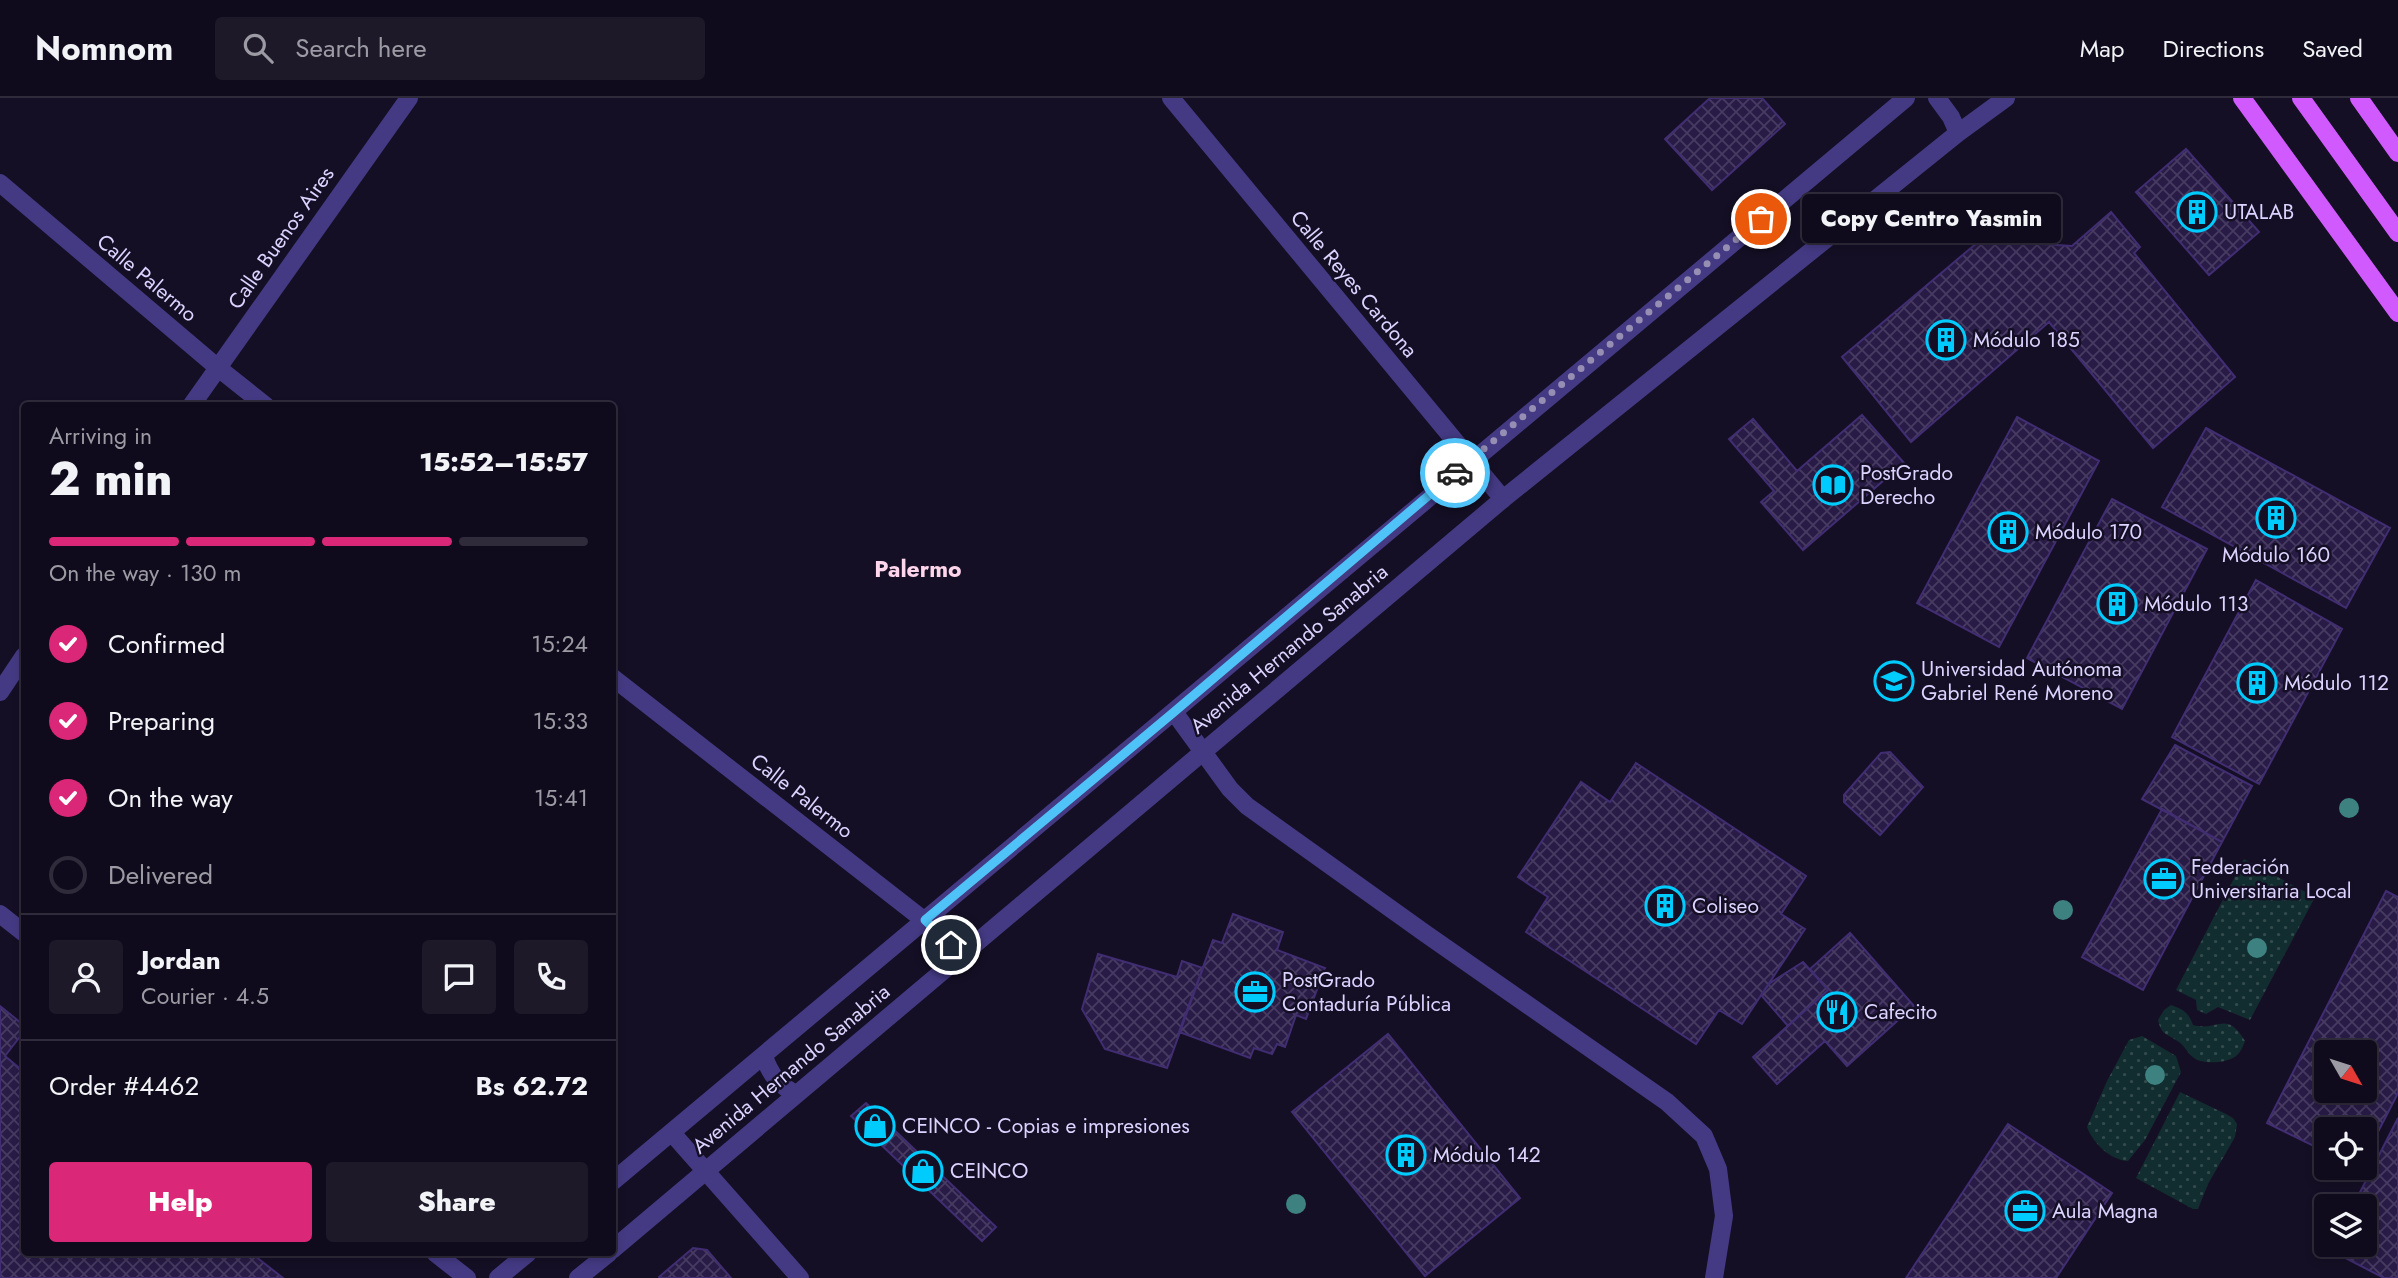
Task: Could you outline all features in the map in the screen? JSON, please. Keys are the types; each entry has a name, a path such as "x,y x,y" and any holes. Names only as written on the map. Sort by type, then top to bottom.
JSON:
{"main road":[{"path":"2242,98 2398,313"},
{"path":"2301,98 2398,233"},
{"path":"2359,98 2398,153"}],"street":[{"name":"Calle Buenos Aires","path":"194,402 409,98"},
{"name":"Calle Reyes Cardona","path":"1171,98 1503,499"},
{"name":"Avenida Hernando Sanabria","path":"616,1179 1906,98"},
{"path":"1937,98 1951,117 1958,133"},
{"name":"Avenida Hernando Sanabria","path":"616,1245 1503,499 1958,133 2006,98"},
{"name":"Calle Palermo","path":"0,183 261,402"},
{"path":"0,692 21,660"},
{"name":"Calle Palermo","path":"616,680 925,920 961,955"},
{"path":"1174,712 1230,789 1247,806 1667,1102 1704,1136 1718,1169 1724,1216 1714,1278"},
{"path":"0,914 21,931"},
{"path":"764,1056 768,1069 776,1080 796,1094"},
{"path":"671,1133 800,1278"},
{"path":"439,1256 467,1278"},
{"path":"498,1278 524,1256"},
{"name":"Avenida Hernando Sanabria","path":"578,1278 603,1256"}],"green space":[{"path":"2244,859 2315,897 2250,1020 2218,1007 2206,1014 2197,1010 2196,1000 2176,990"},
{"path":"2171,1005 2185,1012 2193,1025 2232,1026 2245,1041 2241,1051 2221,1062 2204,1062 2194,1058 2181,1044 2163,1032 2158,1020"},
{"path":"2142,1036 2176,1056 2181,1072 2145,1140 2128,1161 2115,1158 2103,1150 2087,1127 2129,1040"},
{"path":"2180,1092 2226,1114 2237,1124 2235,1137 2208,1184 2198,1209 2193,1209 2136,1178"}],"building":[{"path":"1710,98 1762,98 1785,124 1712,190 1665,139"},
{"name":"UTALAB","path":"2186,149 2259,232 2209,275 2136,192"},
{"name":"Módulo 185","path":"2007,201 2042,244 2072,246 2111,212 2140,247 2134,253 2235,377 2153,448 2049,322 1911,442 1842,357 1978,242 1970,231"},
{"path":"1862,415 1904,463 1803,550 1761,502 1774,491 1729,439 1753,419 1797,471"},
{"name":"Módulo 170","path":"2017,417 2099,461 1999,647 1917,603"},
{"name":"Módulo 160","path":"2206,428 2390,528 2346,608 2162,507"},
{"name":"Módulo 113","path":"2112,499 2207,549 2122,709 2027,658"},
{"name":"Módulo 112","path":"2256,580 2342,629 2259,784 2172,737"},
{"path":"2175,745 2252,786 2222,842 2142,799"},
{"path":"1890,752 1923,787 1880,835 1844,802 1844,795 1881,753"},
{"name":"Coliseo","path":"1636,763 1806,876 1781,914 1805,929 1742,1024 1719,1010 1696,1044 1526,932 1548,897 1518,877 1581,782 1610,802"},
{"name":"Federación Universitaria Local","path":"2162,809 2222,842 2143,990 2082,957"},
{"path":"2386,891 2398,897 2398,1093 2377,1134 2377,1117 2314,1117 2314,1146 2267,1123"},
{"name":"PostGrado Contaduría Pública","path":"1233,914 1283,932 1277,950 1325,968 1306,1019 1296,1015 1285,1047 1277,1044 1272,1054 1254,1048 1250,1058 1179,1032 1213,940 1222,943"},
{"path":"1850,933 1914,1006 1847,1066 1825,1041 1777,1084 1753,1057 1828,990 1810,969"},
{"path":"1098,954 1177,977 1182,961 1203,968 1167,1068 1105,1049 1082,1009"},
{"path":"1803,962 1828,990 1788,1026 1761,995 1770,983"},
{"path":"0,1006 21,1023 21,1035 5,1056 21,1069 21,1256 255,1256 283,1278 0,1278"},
{"name":"Módulo 142","path":"1388,1034 1520,1198 1425,1276 1292,1112"},
{"name":"CEINCO","path":"866,1103 996,1227 982,1241 851,1116"},
{"path":"2398,1118 2398,1278 2384,1278 2344,1257 2377,1257 2377,1194 2359,1194 2366,1180 2377,1180 2377,1159"},
{"name":"Aula Magna","path":"2008,1124 2112,1193 2056,1278 1906,1278"},
{"path":"693,1248 707,1250 731,1278 659,1277"}],"way so far":[{"path":"1455,473 1761,219"}],"place":[{"name":"UTALAB","path":"2197,212"},
{"name":"Copy Centro Yasmin","path":"1761,219"},
{"name":"Módulo 185","path":"1946,340"},
{"name":"PostGrado Derecho","path":"1833,485"},
{"name":"Módulo 160","path":"2276,518"},
{"name":"Módulo 170","path":"2008,532"},
{"name":"Módulo 113","path":"2117,604"},
{"name":"Universidad Autónoma Gabriel René Moreno","path":"1894,681"},
{"name":"Módulo 112","path":"2257,683"},
{"name":"Federación Universitaria Local","path":"2164,879"},
{"name":"Coliseo","path":"1665,906"},
{"name":"PostGrado Contaduría Pública","path":"1255,992"},
{"name":"Cafecito","path":"1837,1012"},
{"name":"CEINCO - Copias e impresiones","path":"875,1126"},
{"name":"Módulo 142","path":"1406,1155"},
{"name":"CEINCO","path":"923,1171"},
{"name":"Aula Magna","path":"2025,1211"}],"district":[{"name":"Palermo","path":"918,569"}],"route":[{"path":"951,945 925,920 1455,473"}]}
